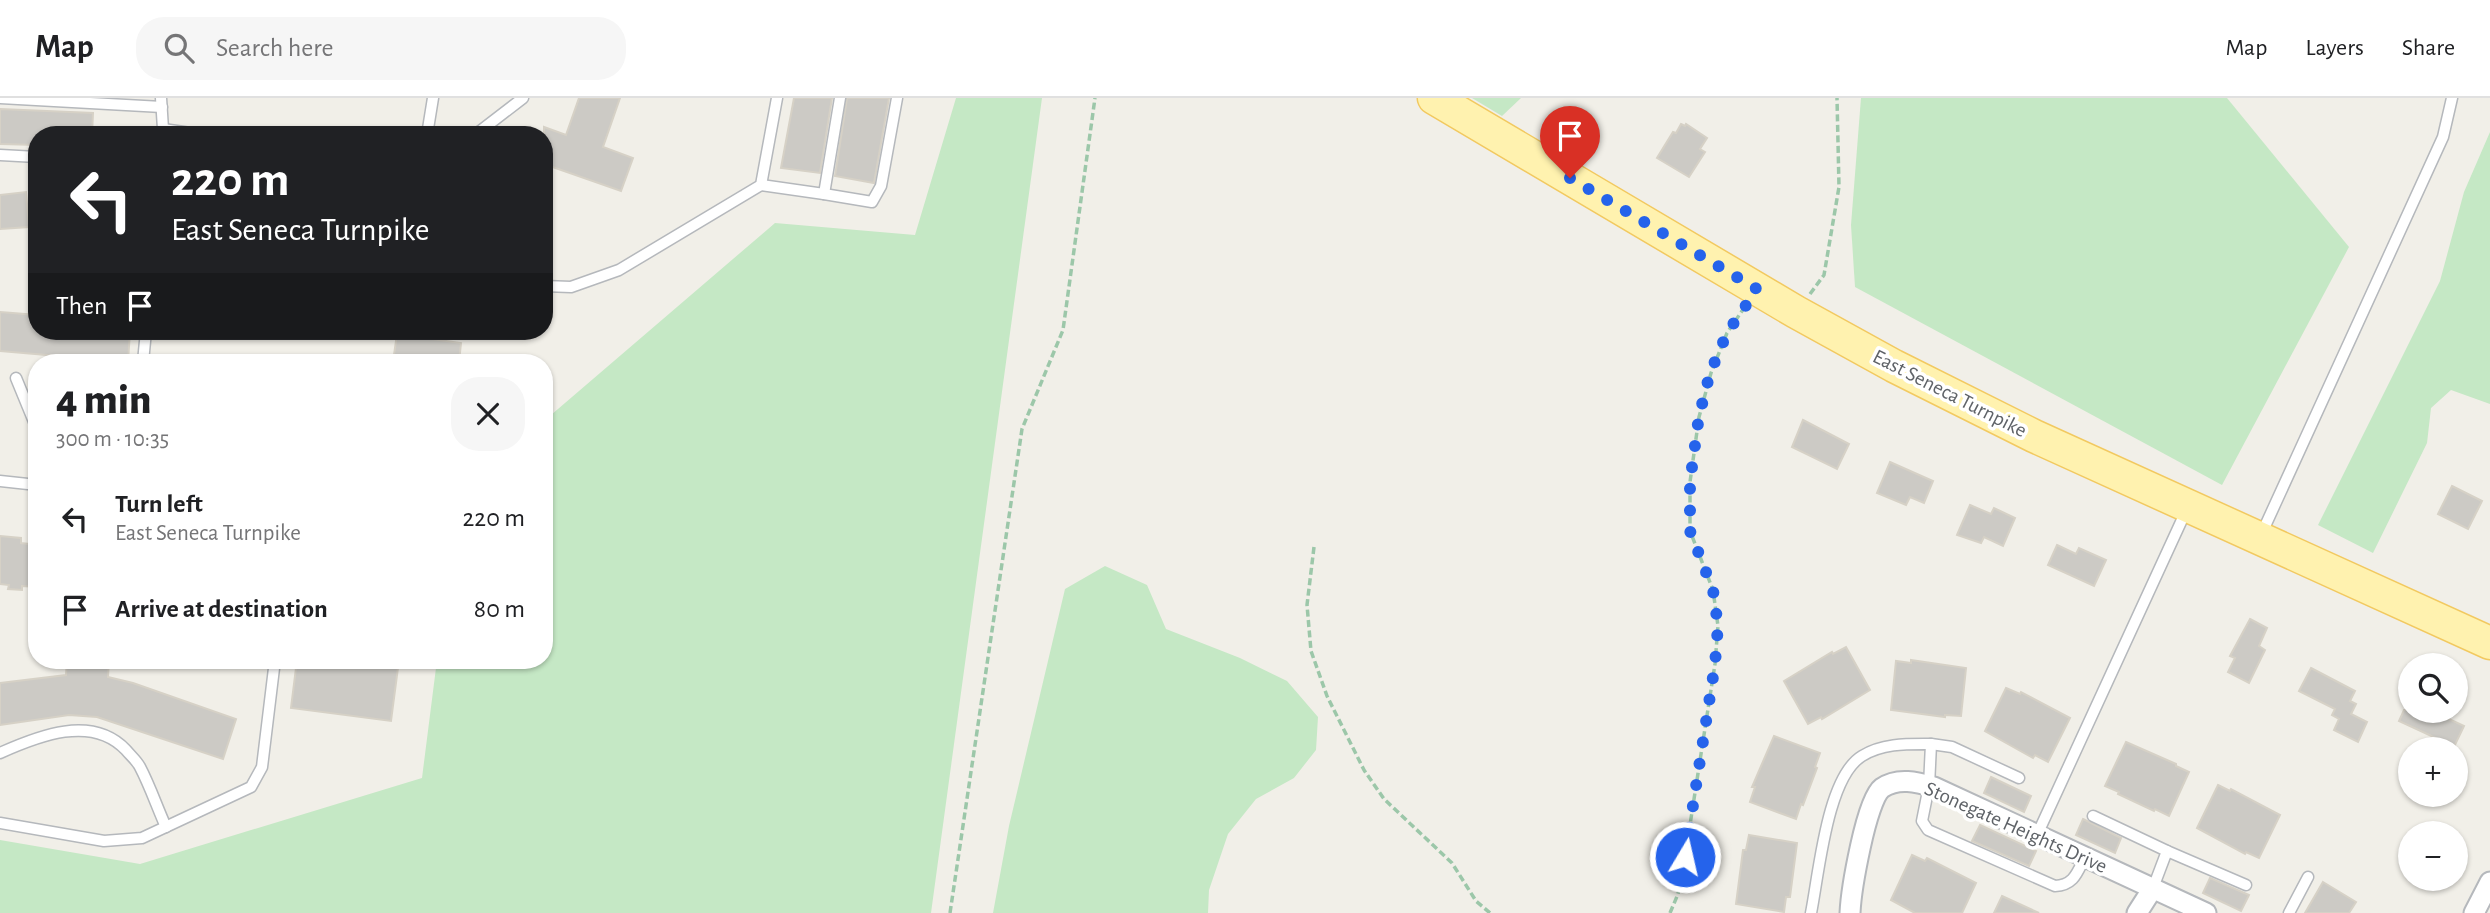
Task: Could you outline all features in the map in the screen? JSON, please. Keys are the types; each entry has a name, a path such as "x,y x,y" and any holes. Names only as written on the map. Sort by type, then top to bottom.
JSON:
{"main road":[{"name":"East Seneca Turnpike","path":"1434,98 1796,312 1894,366 2034,436 2490,643"}],"street":[{"name":"Stonegate Heights Drive","path":"1850,913 1872,801 1882,788 1909,780 1929,786 2206,913"},
{"path":"2474,913 2490,882"},
{"path":"2137,913 2153,888"}],"lane":[{"path":"0,98 161,102 163,126"},
{"path":"428,126 433,98"},
{"path":"487,126 523,98"},
{"path":"761,185 777,98"},
{"path":"824,194 841,98"},
{"path":"553,287 571,288 619,270 761,185 872,202 881,186 897,98"},
{"path":"2260,538 2443,137 2452,98"},
{"path":"0,155 28,157"},
{"path":"16,378 28,407"},
{"path":"0,481 28,483"},
{"path":"2037,835 2188,506"},
{"path":"0,823 104,841 142,838 251,787 262,767 274,669"},
{"path":"0,753 48,733 98,733 120,744 139,765 166,827"},
{"path":"1811,913 1832,804 1842,778 1862,756 1896,744 1931,744 1952,747 2019,778"},
{"path":"1931,744 1929,786 1922,821 1928,830 2055,886 2065,886 2075,879 2085,857"},
{"path":"2093,816 2246,885"},
{"path":"2153,888 2166,851"},
{"path":"2289,913 2308,877"}],"path":[{"path":"950,913 1022,429 1063,330 1095,98"},
{"path":"1796,312 1824,275 1839,187 1837,98"},
{"path":"1670,913 1678,894 1685,857 1715,664 1718,626 1713,590 1690,531 1690,482 1699,416 1710,373 1727,333 1757,289"},
{"path":"1314,547 1307,605 1311,651 1327,696 1364,770 1384,799 1452,863 1476,901 1490,913"}],"green space":[{"path":"956,98 1042,98 931,913 0,913 0,840 140,864 422,778 436,669 553,669 553,413 775,223 915,235"},
{"path":"1472,98 1521,98 1502,116"},
{"path":"1861,98 2227,98 2349,247 2222,485 1855,287 1851,225"},
{"path":"2490,132 2490,404 2451,390 2431,408 2427,443 2373,553 2318,525 2440,281 2464,192"},
{"path":"1105,566 1147,585 1166,629 1240,658 1287,681 1318,717 1316,750 1294,778 1256,799 1228,834 1209,890 1208,913 993,913 1009,826 1065,589"}],"building":[{"path":"579,98 620,98 603,147 633,158 621,191 553,167 553,130 566,135"},
{"path":"794,98 832,98 820,173 781,168"},
{"path":"847,98 889,98 874,183 835,176"},
{"path":"0,109 93,113 92,126 28,126 28,145 0,144"},
{"path":"1681,124 1686,124 1707,138 1700,149 1705,152 1689,177 1657,158"},
{"path":"26,192 28,227 0,229 0,195"},
{"path":"0,312 28,314 28,340 129,340 129,354 35,354 0,351"},
{"path":"396,340 461,343 460,354 394,354"},
{"path":"1803,420 1849,444 1837,469 1792,447"},
{"path":"1890,462 1933,481 1924,503 1910,497 1906,505 1877,493"},
{"path":"2452,486 2482,501 2468,529 2438,514"},
{"path":"1970,505 1991,514 1994,508 2015,518 2003,546 1984,537 1981,543 1957,535"},
{"path":"0,536 21,538 21,543 28,544 28,586 22,586 22,590 8,589 9,585 0,584"},
{"path":"2057,545 2076,554 2079,548 2106,560 2094,586 2048,565"},
{"path":"2250,619 2267,628 2259,646 2265,650 2249,683 2228,672 2235,658 2230,656"},
{"path":"1846,647 1870,690 1822,719 1821,717 1808,724 1784,681 1832,652 1833,654"},
{"path":"1911,660 1966,668 1961,716 1945,717 1891,710 1896,661 1911,663"},
{"path":"2311,668 2355,691 2350,701 2356,704 2351,714 2367,722 2358,742 2334,730 2339,719 2332,715 2335,709 2299,691"},
{"path":"66,669 108,669 108,677 236,719 223,759 97,717 69,715 0,725 0,683 66,675"},
{"path":"296,669 398,669 391,721 291,708"},
{"path":"2006,688 2020,694 2021,692 2070,718 2048,762 2035,755 2033,758 1985,731"},
{"path":"2403,723 2458,723 2464,726 2459,737 2434,737"},
{"path":"1774,736 1820,753 1815,767 1817,768 1796,819 1750,802 1755,787 1752,787"},
{"path":"2126,742 2189,772 2169,816 2105,786"},
{"path":"1991,777 2031,796 2024,812 1984,793"},
{"path":"2218,785 2280,815 2259,858 2246,852 2245,854 2197,828"},
{"path":"2083,819 2121,838 2115,853 2076,835"},
{"path":"1980,825 2036,851 2029,866 1972,841"},
{"path":"1749,835 1797,843 1790,897 1786,897 1784,912 1736,904 1743,850 1746,850"},
{"path":"1912,855 1925,861 1927,858 1976,883 1962,913 1915,913 1891,900"},
{"path":"2210,878 2249,895 2241,911 2203,893"},
{"path":"2323,882 2356,902 2349,913 2305,913"},
{"path":"2002,896 2039,913 1994,913"}],"route":[{"path":"1570,178 1757,289 1727,333 1710,373 1699,416 1690,482 1690,531 1713,590 1718,626 1715,664 1685,857"}]}
